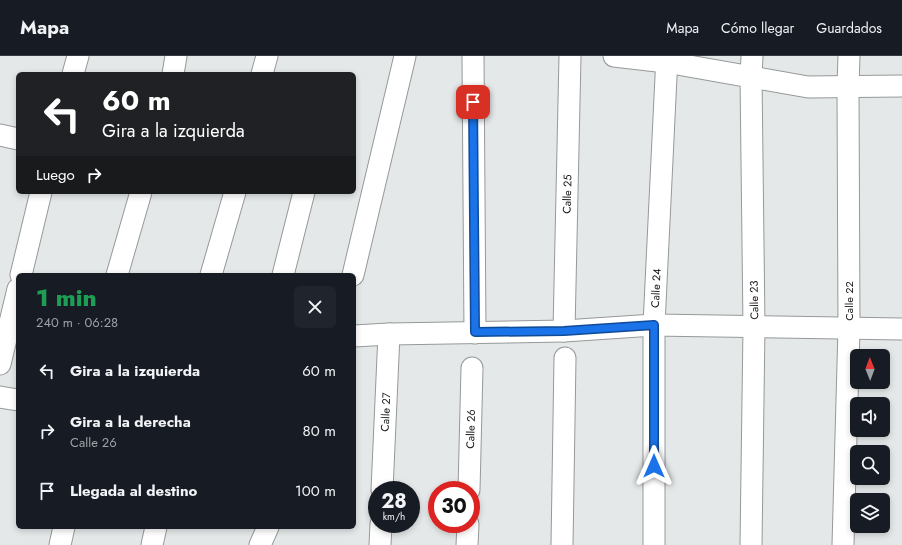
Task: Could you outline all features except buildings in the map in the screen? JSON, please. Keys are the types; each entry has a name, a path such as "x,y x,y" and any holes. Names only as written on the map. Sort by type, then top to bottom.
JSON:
{"street":[{"path":"74,72 78,56"},
{"path":"173,72 176,56"},
{"path":"263,72 267,56"},
{"path":"353,273 405,56"},
{"path":"473,56 475,332"},
{"name":"Calle 25","path":"564,331 570,56"},
{"path":"614,56 667,59 751,77 808,87 902,86"},
{"name":"Calle 23","path":"751,545 754,327 752,56"},
{"name":"Calle 22","path":"843,545 849,328 849,56"},
{"name":"Calle 24","path":"654,545 654,325 667,59"},
{"path":"0,135 16,139"},
{"path":"21,273 41,194"},
{"path":"118,273 140,194"},
{"path":"212,273 234,194"},
{"path":"284,273 303,194"},
{"path":"0,364 16,297"},
{"path":"356,336 564,331 654,325 902,329"},
{"name":"Calle 27","path":"382,481 389,334"},
{"path":"562,545 565,358"},
{"name":"Calle 26","path":"469,481 472,368"},
{"path":"0,398 16,400"},
{"path":"60,545 64,529"},
{"path":"152,545 156,529"},
{"path":"260,545 267,529"},
{"path":"380,545 381,533"},
{"path":"467,545 468,533"}],"route":[{"path":"473,102 475,332 564,331 654,325 654,466"}]}
